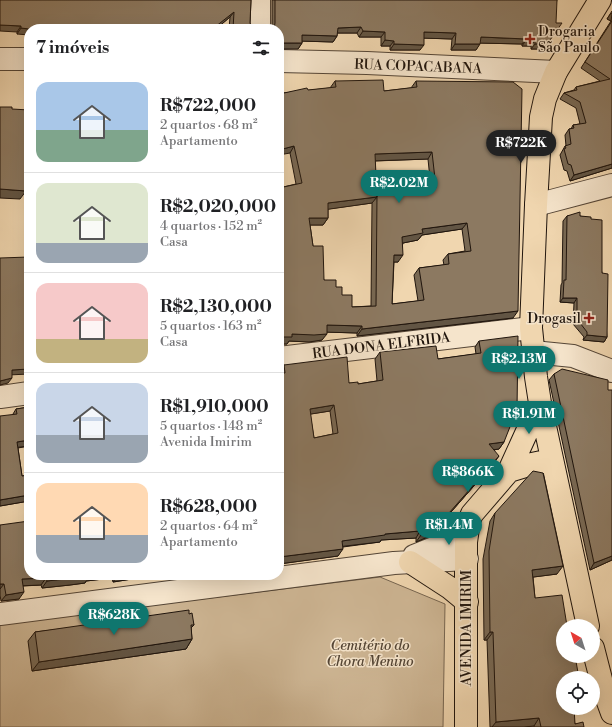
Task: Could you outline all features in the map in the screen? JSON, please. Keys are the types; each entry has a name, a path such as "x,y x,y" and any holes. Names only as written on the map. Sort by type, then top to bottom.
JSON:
{"main road":[{"path":"586,619 551,460 540,403 531,328 541,117 545,99 556,72 600,0"},
{"name":"AVENIDA IMIRIM","path":"466,727 467,533 472,514 509,472 540,403"},
{"name":"AVENIDA IMIRIM","path":"509,472 532,464 551,460"},
{"path":"402,562 450,588 467,602"},
{"path":"597,663 604,691 612,713"}],"street":[{"path":"259,24 260,0"},
{"path":"0,59 24,59"},
{"name":"RUA COPACABANA","path":"284,61 368,63 556,72"},
{"path":"536,205 612,185"},
{"name":"RUA DONA ELFRIDA","path":"284,357 531,328"},
{"path":"533,352 573,356 612,371"},
{"path":"0,398 24,394"},
{"path":"402,562 467,533"},
{"path":"284,577 402,562 466,559"},
{"path":"0,614 263,580"}],"green space":[{"name":"Cemitério do Chora Menino","path":"380,577 445,604 443,727 0,727 0,624"}],"building":[{"path":"0,0 251,0 250,24 233,24 234,12 219,24 24,24 24,28 21,28 21,26 0,25"},
{"path":"275,0 557,0 556,23 562,23 548,43 535,44 535,40 481,37 480,44 455,44 456,33 424,32 424,45 394,44 394,41 385,40 385,32 363,31 361,27 338,28 337,36 302,35 302,43 284,43 284,24 275,23"},
{"path":"612,21 612,164 574,175 571,165 568,164 564,149 566,148 565,146 571,144 569,129 574,128 573,125 586,123 580,102 564,93 577,90 576,87 610,79 585,62"},
{"path":"383,80 384,91 417,87 416,81 513,82 522,89 518,311 362,329 362,326 327,325 327,334 292,334 292,337 284,337 284,187 302,183 294,146 284,149 284,93 307,88 308,90 336,87 335,81","holes":["432,152 436,188 377,195 377,197 375,154","377,197 376,306 352,307 352,295 342,295 342,287 336,287 336,280 324,280 323,246 313,246 309,218 328,218 328,203","467,223 471,251 448,254 449,264 419,268 424,300 392,304 394,255 403,255 402,237 423,233 422,229"]},
{"path":"0,107 12,107 12,109 24,110 24,191 0,189"},
{"path":"580,212 580,216 602,220 602,273 608,274 607,337 587,335 587,332 577,319 577,298 563,298 564,280 566,280 567,216"},
{"path":"24,257 24,369 12,370 12,378 0,381 0,258"},
{"path":"518,336 517,409 504,442 489,444 499,456 435,529 421,535 420,531 385,534 342,541 343,549 284,556 284,365 347,357 349,383 358,382 358,384 383,380 380,352 436,346 438,359 481,353 479,341","holes":["334,405 338,433 314,438 310,409"]},
{"path":"562,369 608,380 608,390 612,390 612,556 594,563 554,374"},
{"path":"24,408 24,441 17,442 22,476 24,476 24,496 0,500 0,416 17,414 16,409"},
{"path":"533,471 543,473 563,566 532,570 535,598 562,595 566,619 556,619 556,663 576,663 578,671 556,671 556,715 574,715 575,724 583,722 584,727 541,727 539,718 496,722 493,632 490,632 489,551 495,513"},
{"path":"24,522 24,579 22,579 24,592 6,595 4,584 0,584 0,525"},
{"path":"189,610 189,614 192,613 194,625 191,625 192,639 39,662 35,632"}],"place":[{"name":"Drogaria São Paulo","path":"530,39"},
{"name":"Drogasil","path":"589,318"}]}
